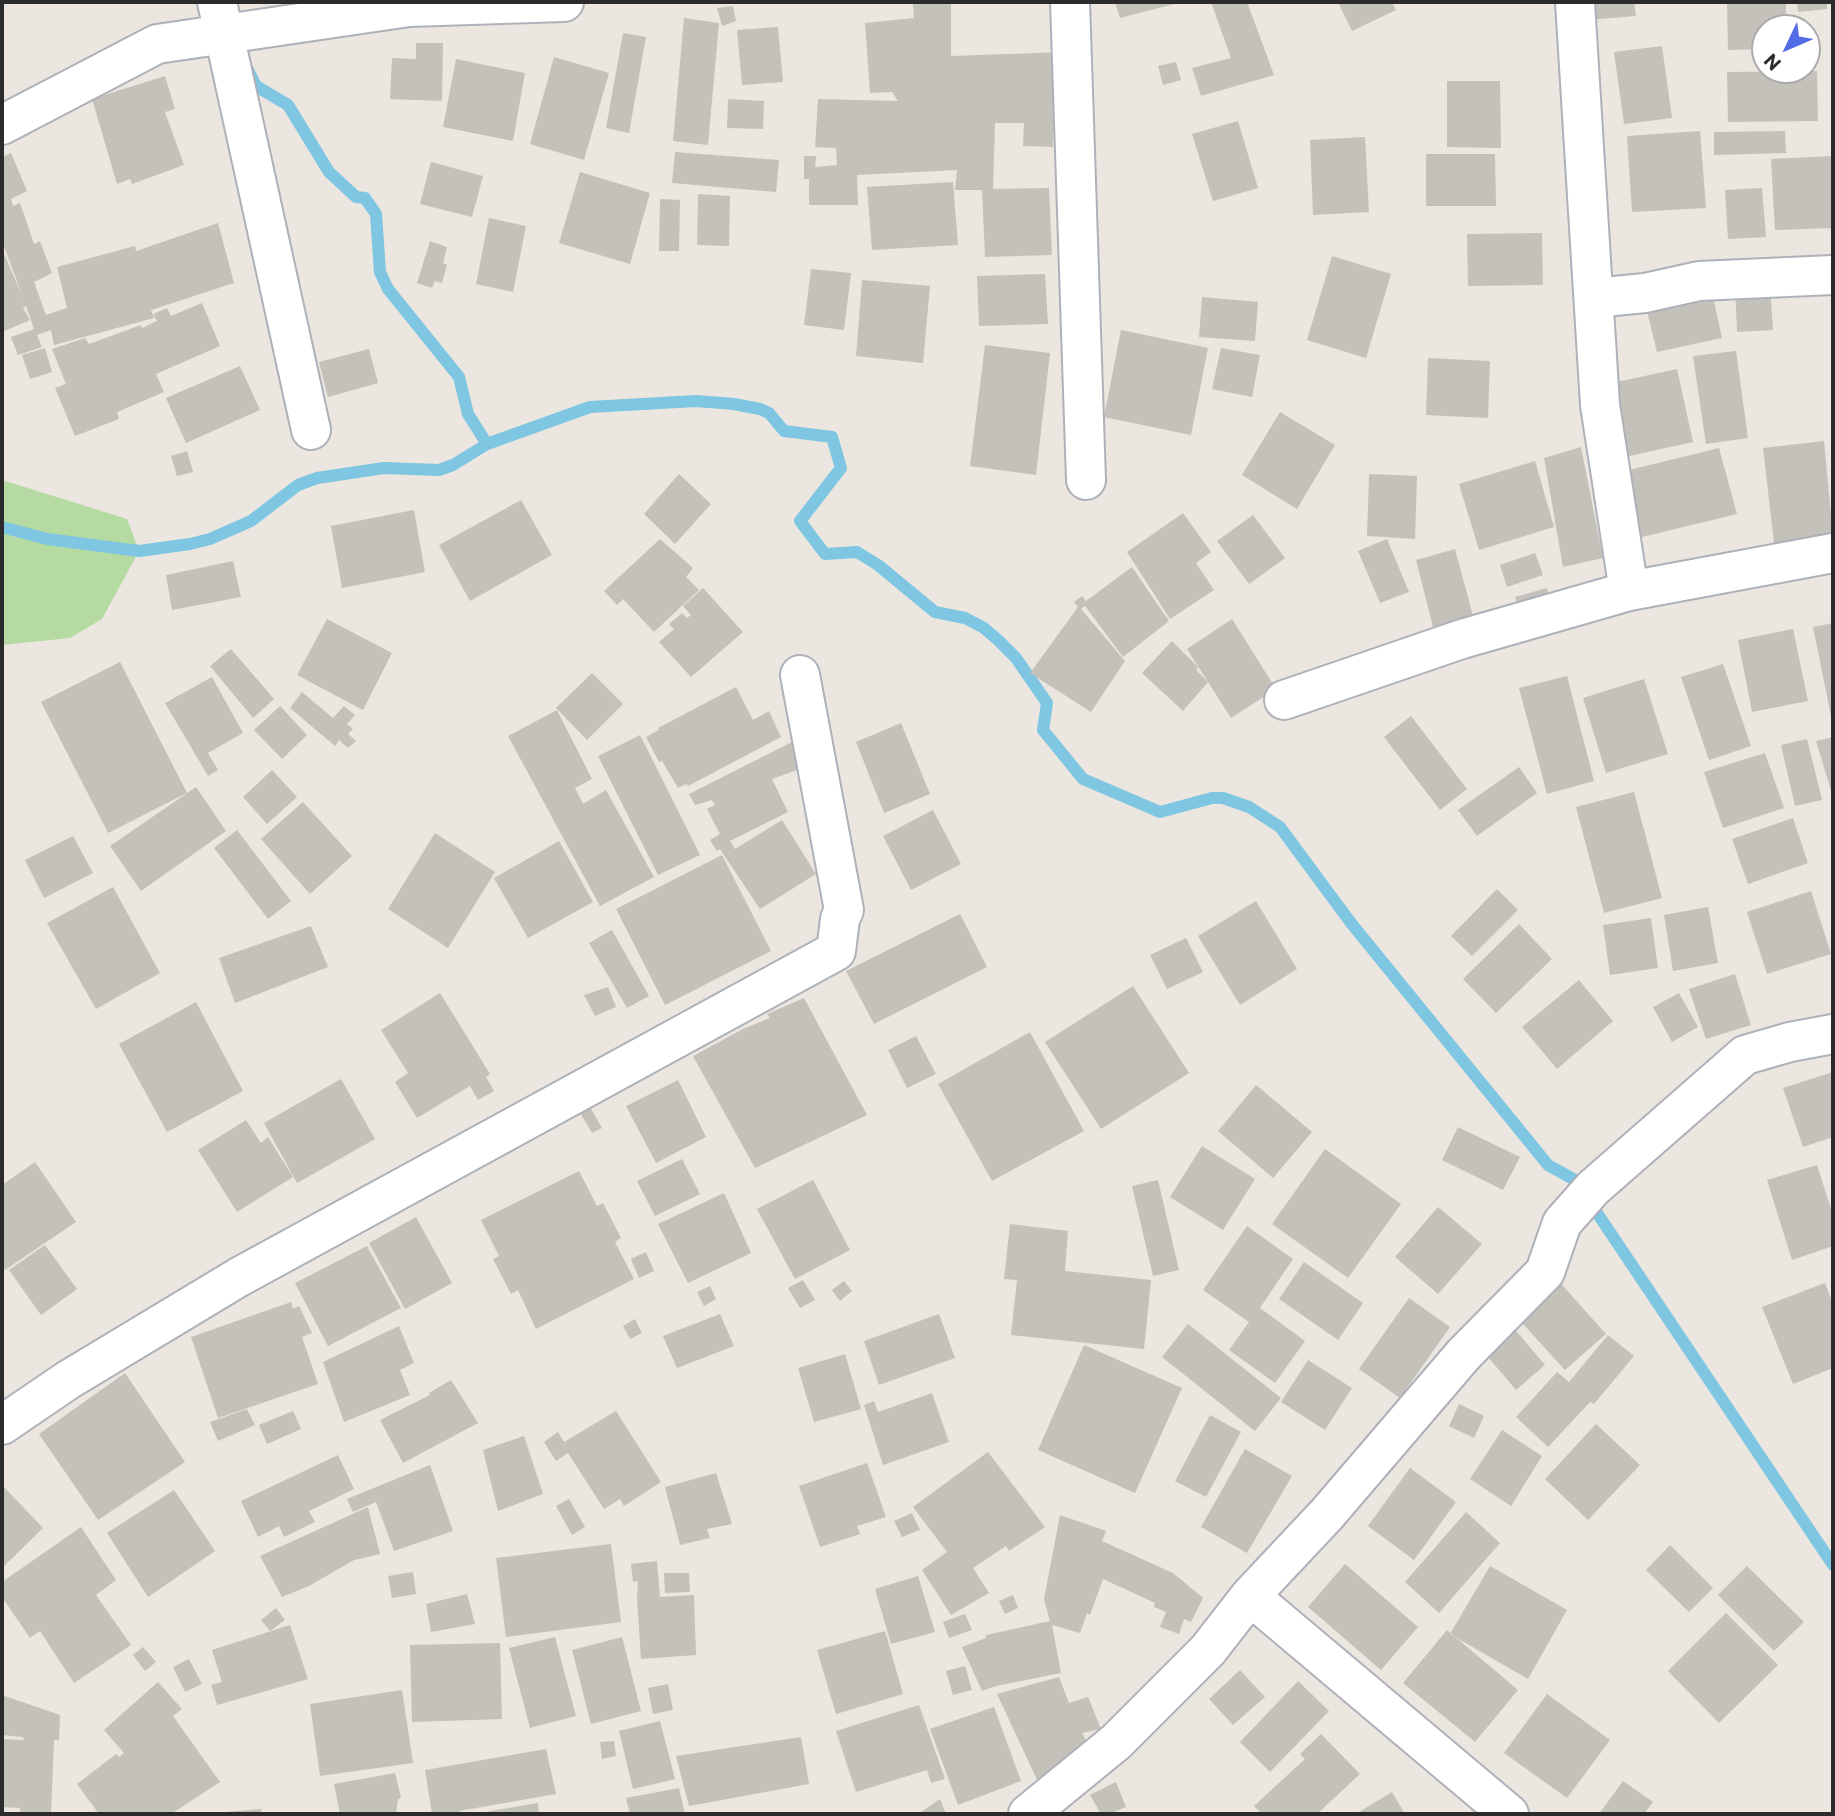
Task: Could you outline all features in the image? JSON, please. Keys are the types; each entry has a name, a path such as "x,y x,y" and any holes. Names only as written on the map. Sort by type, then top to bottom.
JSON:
{"street":[{"path":"2,125 157,44 220,18 409,7 564,2"},
{"path":"1070,2 1086,480"},
{"path":"1575,2 1600,405 1629,591"},
{"path":"220,18 312,430"},
{"path":"1594,298 1645,293 1699,281 1833,275"},
{"path":"1284,700 1462,639 1629,591 1833,554"},
{"path":"2,1425 68,1380 239,1277 836,951 840,919 844,910 800,675"},
{"path":"1028,1814 1116,1742 1208,1650 1250,1596 1327,1514 1464,1354 1545,1272 1562,1223 1593,1188 1745,1055 1790,1042 1833,1034"},
{"path":"1250,1596 1509,1814"}],"green space":[{"path":"2,480 127,519 139,551 102,619 70,638 2,645"}],"building":[{"path":"913,2 951,2 951,56 1065,52 1069,123 1054,123 1053,147 1023,146 1024,123 995,123 993,189 1049,188 1052,255 985,257 982,190 955,190 957,170 857,175 858,205 809,205 809,179 804,179 804,156 816,156 815,167 837,165 836,148 815,147 818,99 898,101 892,92 870,93 865,23 914,18"},
{"path":"1115,2 1178,2 1178,3 1120,18"},
{"path":"1211,2 1247,2 1274,75 1201,96 1192,68 1231,58"},
{"path":"1338,2 1392,2 1396,10 1352,31"},
{"path":"1585,2 1634,2 1636,16 1587,20"},
{"path":"1727,2 1786,2 1786,14 1751,14 1751,49 1728,50"},
{"path":"1797,2 1827,2 1827,9 1798,12"},
{"path":"733,6 736,21 722,26 717,8"},
{"path":"684,18 719,23 708,145 673,141"},
{"path":"778,27 783,82 742,85 737,30"},
{"path":"623,33 646,37 629,133 606,128"},
{"path":"416,43 443,43 442,101 390,99 392,58 416,59"},
{"path":"1662,46 1672,118 1624,124 1614,52"},
{"path":"554,57 609,73 584,160 530,144"},
{"path":"456,59 525,73 513,141 443,127"},
{"path":"1176,62 1181,80 1163,85 1158,66"},
{"path":"1727,72 1751,72 1751,84 1817,84 1818,121 1728,122"},
{"path":"165,76 175,109 165,112 184,165 132,184 130,179 117,184 92,99"},
{"path":"1447,81 1500,81 1501,148 1447,147"},
{"path":"728,99 764,101 763,129 727,128"},
{"path":"1238,121 1258,188 1213,201 1192,134"},
{"path":"1700,131 1706,208 1632,212 1627,136"},
{"path":"1785,131 1786,153 1714,155 1714,132"},
{"path":"1365,137 1369,212 1313,215 1310,140"},
{"path":"675,152 779,160 776,192 672,183"},
{"path":"11,153 27,191 11,199 13,206 20,203 34,244 40,241 52,273 34,282 46,315 67,308 57,267 135,246 136,251 218,223 234,283 151,310 154,318 54,345 51,330 37,335 42,347 18,355 11,337 34,329 26,306 23,308 30,320 2,332 2,249 24,300 2,241 2,157"},
{"path":"1426,154 1495,154 1496,206 1426,206"},
{"path":"1833,156 1833,228 1775,230 1771,159"},
{"path":"431,162 483,176 472,217 420,204"},
{"path":"580,172 650,193 630,264 559,243"},
{"path":"953,182 958,245 872,250 867,187"},
{"path":"1762,188 1766,237 1728,239 1725,190"},
{"path":"698,194 730,196 729,246 697,245"},
{"path":"660,199 680,200 679,251 659,251"},
{"path":"489,218 526,226 513,292 476,284"},
{"path":"1542,233 1543,285 1468,286 1467,234"},
{"path":"430,241 447,247 443,263 447,265 442,283 435,281 432,288 417,283"},
{"path":"1332,256 1391,274 1366,358 1307,340"},
{"path":"811,269 851,273 844,330 804,325"},
{"path":"1045,274 1048,324 979,326 977,276"},
{"path":"862,280 930,286 923,363 856,356"},
{"path":"1770,284 1773,330 1737,332 1735,286"},
{"path":"1712,292 1722,338 1657,352 1646,307"},
{"path":"1202,297 1258,302 1255,341 1199,337"},
{"path":"202,303 220,346 156,374 164,392 117,412 119,419 75,436 55,388 66,384 52,349 85,338 89,344 141,325 142,328 157,321 153,314 167,308 171,316"},
{"path":"1121,330 1208,348 1191,435 1104,417"},
{"path":"985,345 1050,353 1036,475 970,466"},
{"path":"45,348 52,372 30,379 22,355"},
{"path":"1221,348 1260,355 1252,397 1212,389"},
{"path":"369,349 378,383 328,397 319,362"},
{"path":"1736,351 1748,438 1706,444 1693,356"},
{"path":"1428,358 1490,361 1488,418 1426,415"},
{"path":"240,366 260,410 186,443 166,398"},
{"path":"1677,369 1693,442 1620,458 1603,385"},
{"path":"1280,412 1335,445 1297,509 1242,475"},
{"path":"1824,441 1833,537 1774,543 1763,448"},
{"path":"1581,447 1603,558 1563,567 1544,458"},
{"path":"1719,448 1737,514 1638,538 1625,471"},
{"path":"187,451 193,472 177,476 171,456"},
{"path":"1535,461 1554,527 1479,550 1459,484"},
{"path":"679,474 711,504 675,544 644,514"},
{"path":"1369,474 1417,476 1415,539 1367,536"},
{"path":"521,500 552,555 470,601 439,545"},
{"path":"414,510 425,572 342,588 331,526"},
{"path":"1183,513 1211,552 1196,563 1214,590 1170,619 1127,552"},
{"path":"1253,515 1285,558 1249,584 1217,541"},
{"path":"660,539 693,568 686,577 699,590 654,632 623,599 617,605 604,591"},
{"path":"1387,539 1409,592 1380,603 1358,551"},
{"path":"1455,549 1473,616 1433,627 1416,560"},
{"path":"1535,553 1543,575 1507,587 1500,565"},
{"path":"233,561 241,597 172,610 166,575"},
{"path":"1132,567 1169,621 1123,657 1085,606 1081,609 1125,661 1091,712 1030,673 1078,607 1074,602 1082,596 1086,601"},
{"path":"703,588 743,632 691,677 659,642 674,629 669,624 682,613 687,618 691,615 683,606"},
{"path":"1547,588 1553,606 1521,615 1515,597"},
{"path":"327,619 392,653 363,710 297,675"},
{"path":"1232,619 1276,689 1231,718 1187,649"},
{"path":"1833,623 1833,721 1832,721 1813,627"},
{"path":"1793,629 1808,701 1752,712 1738,640"},
{"path":"1172,641 1198,667 1196,670 1208,682 1183,711 1142,673"},
{"path":"231,649 274,699 253,718 210,666"},
{"path":"120,662 187,793 108,833 41,702"},
{"path":"1723,664 1751,746 1709,760 1681,677"},
{"path":"592,673 623,704 587,740 556,708"},
{"path":"1567,676 1594,781 1547,794 1519,688"},
{"path":"212,677 243,733 208,753 218,770 208,776 165,703"},
{"path":"1644,679 1668,754 1606,773 1583,698"},
{"path":"736,687 753,720 769,711 781,737 688,786 686,784 678,788 662,761 659,762 646,737"},
{"path":"302,692 333,718 344,706 355,715 347,724 353,729 348,734 356,741 348,748 339,740 335,746 290,708"},
{"path":"280,706 307,735 282,759 254,730"},
{"path":"557,710 592,779 575,788 583,804 606,790 654,877 600,906 508,736"},
{"path":"1411,716 1467,789 1440,810 1384,737"},
{"path":"901,723 930,794 884,813 856,742"},
{"path":"640,735 700,855 658,875 598,756"},
{"path":"1833,737 1833,797 1816,741"},
{"path":"1807,739 1822,800 1795,806 1781,745"},
{"path":"796,740 805,767 772,779 788,812 730,841 735,849 782,820 816,874 760,909 720,849 717,851 710,840 720,834 707,809 715,805 712,800 695,805 689,794"},
{"path":"1765,753 1784,808 1723,828 1704,772"},
{"path":"1519,767 1537,793 1477,836 1458,810"},
{"path":"272,770 297,797 267,824 243,797"},
{"path":"196,787 226,831 141,891 110,846"},
{"path":"1634,792 1662,898 1604,913 1576,807"},
{"path":"303,802 352,856 310,894 261,839"},
{"path":"933,810 961,864 911,890 883,836"},
{"path":"1793,818 1808,863 1748,884 1732,839"},
{"path":"237,830 291,901 268,919 214,848"},
{"path":"435,833 495,872 448,948 388,909"},
{"path":"73,836 93,873 44,898 25,860"},
{"path":"559,841 593,902 528,938 494,878"},
{"path":"722,855 771,951 665,1005 616,909"},
{"path":"113,887 160,973 96,1009 47,923"},
{"path":"1497,889 1518,910 1472,956 1451,936"},
{"path":"1811,891 1831,954 1767,974 1747,912"},
{"path":"1256,901 1297,969 1240,1005 1198,936"},
{"path":"1708,907 1718,963 1673,971 1664,915"},
{"path":"960,914 987,967 874,1024 846,971"},
{"path":"1651,918 1658,968 1610,975 1603,925"},
{"path":"1519,924 1552,959 1496,1013 1463,979"},
{"path":"311,926 328,967 235,1003 219,958"},
{"path":"612,930 649,996 627,1008 589,943"},
{"path":"1186,938 1203,972 1167,989 1150,955"},
{"path":"1735,974 1751,1025 1706,1039 1689,989"},
{"path":"1579,980 1613,1021 1557,1069 1522,1027"},
{"path":"1133,986 1189,1073 1101,1129 1045,1042"},
{"path":"608,987 616,1007 595,1016 584,995"},
{"path":"440,993 490,1074 486,1077 494,1091 478,1100 470,1086 417,1118 395,1082 408,1073 381,1030"},
{"path":"1679,993 1698,1027 1672,1042 1653,1007"},
{"path":"804,998 867,1115 755,1168 693,1056 770,1018 767,1014"},
{"path":"196,1002 243,1091 167,1132 119,1044"},
{"path":"1030,1032 1084,1131 992,1181 938,1084"},
{"path":"916,1036 936,1074 907,1088 888,1050"},
{"path":"1833,1072 1833,1137 1803,1147 1783,1088"},
{"path":"341,1079 375,1139 297,1183 264,1123"},
{"path":"678,1080 706,1137 656,1163 626,1106"},
{"path":"1256,1085 1312,1132 1273,1178 1218,1131"},
{"path":"589,1105 602,1128 592,1133 579,1111"},
{"path":"246,1120 261,1143 268,1137 293,1177 237,1212 198,1150"},
{"path":"1458,1127 1520,1157 1503,1190 1442,1160"},
{"path":"1202,1146 1255,1179 1223,1230 1170,1197"},
{"path":"1325,1149 1401,1204 1348,1278 1272,1224"},
{"path":"682,1159 700,1194 655,1216 637,1181"},
{"path":"35,1162 76,1222 5,1270 2,1265 2,1185"},
{"path":"1817,1165 1833,1215 1833,1246 1792,1260 1767,1180"},
{"path":"579,1171 597,1206 603,1203 621,1238 615,1242 634,1279 536,1329 518,1290 511,1294 493,1259 499,1256 481,1220"},
{"path":"813,1180 850,1250 795,1279 757,1209"},
{"path":"1158,1180 1179,1270 1153,1276 1132,1186"},
{"path":"724,1193 751,1253 688,1283 658,1224"},
{"path":"1438,1207 1482,1244 1438,1294 1395,1257"},
{"path":"416,1217 452,1283 405,1309 369,1243"},
{"path":"1010,1224 1068,1231 1065,1271 1151,1280 1144,1349 1011,1335 1017,1280 1004,1279"},
{"path":"1247,1226 1293,1259 1260,1308 1305,1341 1275,1383 1229,1350 1249,1322 1203,1290"},
{"path":"45,1245 77,1289 41,1315 9,1270"},
{"path":"367,1246 401,1308 328,1346 295,1283"},
{"path":"646,1252 654,1271 639,1278 631,1259"},
{"path":"1304,1262 1363,1303 1338,1340 1279,1299"},
{"path":"1555,1277 1606,1334 1565,1370 1514,1314"},
{"path":"803,1280 815,1300 800,1308 788,1288"},
{"path":"844,1281 852,1291 840,1301 832,1290"},
{"path":"1825,1283 1833,1304 1833,1368 1793,1384 1762,1307"},
{"path":"710,1286 716,1299 704,1306 697,1292"},
{"path":"1409,1298 1450,1327 1400,1398 1359,1369"},
{"path":"291,1302 293,1309 299,1306 312,1333 302,1337 318,1384 218,1418 191,1337"},
{"path":"720,1314 734,1346 677,1368 663,1336"},
{"path":"939,1314 955,1358 879,1385 864,1341"},
{"path":"635,1319 642,1333 630,1339 623,1326"},
{"path":"1506,1319 1545,1365 1516,1390 1477,1344"},
{"path":"1188,1324 1281,1398 1255,1431 1162,1357"},
{"path":"399,1326 414,1363 400,1370 410,1395 344,1422 323,1362"},
{"path":"1608,1335 1634,1356 1594,1404 1590,1402 1548,1447 1516,1417 1557,1372 1569,1382"},
{"path":"1084,1345 1182,1388 1135,1493 1038,1450"},
{"path":"845,1354 861,1409 814,1422 798,1368"},
{"path":"1308,1360 1352,1388 1325,1430 1281,1402"},
{"path":"125,1373 185,1462 98,1520 39,1434"},
{"path":"451,1380 478,1423 403,1463 380,1420 430,1395 429,1393"},
{"path":"932,1393 949,1442 883,1465 864,1405 874,1401 878,1412"},
{"path":"1459,1404 1484,1416 1474,1438 1449,1426"},
{"path":"247,1409 255,1425 218,1441 210,1422"},
{"path":"293,1411 301,1429 267,1444 259,1425"},
{"path":"616,1411 661,1482 624,1506 620,1499 604,1509 568,1453 556,1461 544,1442 558,1432 564,1442"},
{"path":"1210,1415 1241,1432 1206,1497 1175,1481"},
{"path":"1596,1424 1640,1465 1588,1520 1545,1479"},
{"path":"1502,1430 1542,1456 1511,1506 1470,1479"},
{"path":"524,1436 543,1494 498,1511 483,1450"},
{"path":"1245,1449 1292,1476 1247,1553 1201,1527"},
{"path":"988,1452 1045,1527 1009,1551 1006,1546 973,1568 989,1593 951,1615 922,1570 947,1552 913,1507"},
{"path":"338,1455 354,1489 309,1511 315,1522 284,1537 279,1526 258,1537 241,1501"},
{"path":"867,1463 886,1517 857,1526 860,1534 820,1547 799,1486"},
{"path":"430,1465 453,1531 394,1551 376,1502 353,1512 347,1499"},
{"path":"1410,1468 1456,1502 1414,1560 1368,1526"},
{"path":"716,1473 732,1524 707,1529 710,1538 680,1545 665,1487"},
{"path":"2,1485 43,1528 2,1568"},
{"path":"174,1490 215,1551 148,1597 107,1533"},
{"path":"569,1499 585,1527 572,1535 556,1506"},
{"path":"368,1507 380,1554 354,1560 309,1586 282,1597 260,1556"},
{"path":"1466,1512 1500,1543 1439,1613 1405,1582"},
{"path":"912,1513 920,1530 902,1537 894,1521"},
{"path":"1060,1515 1106,1531 1102,1541 1173,1573 1203,1598 1191,1622 1184,1619 1179,1634 1160,1627 1166,1612 1154,1607 1155,1603 1103,1579 1090,1615 1087,1613 1080,1633 1052,1625 1061,1673 982,1691 962,1647 986,1638 986,1635 1050,1621 1044,1599"},
{"path":"81,1527 116,1580 96,1595 131,1645 74,1683 40,1631 30,1638 2,1597 2,1582"},
{"path":"611,1544 621,1622 506,1637 496,1558"},
{"path":"1670,1545 1713,1588 1689,1612 1646,1570"},
{"path":"657,1561 660,1597 694,1595 696,1655 641,1659 638,1581 633,1582 631,1564"},
{"path":"1345,1564 1418,1627 1381,1670 1308,1607"},
{"path":"1490,1566 1567,1610 1528,1679 1450,1634"},
{"path":"1747,1566 1804,1622 1774,1651 1718,1595"},
{"path":"413,1572 416,1594 392,1598 388,1576"},
{"path":"664,1573 689,1573 690,1592 665,1593"},
{"path":"918,1576 935,1632 891,1644 875,1589"},
{"path":"467,1594 475,1624 431,1632 426,1604"},
{"path":"1013,1595 1018,1608 1005,1614 999,1601"},
{"path":"276,1608 285,1620 270,1631 261,1620"},
{"path":"1726,1613 1778,1665 1719,1723 1668,1671"},
{"path":"965,1614 972,1630 949,1638 943,1622"},
{"path":"290,1625 308,1679 217,1705 211,1685 222,1682 212,1650"},
{"path":"1447,1630 1518,1690 1475,1742 1403,1683"},
{"path":"885,1631 903,1694 836,1714 817,1650"},
{"path":"555,1637 576,1716 530,1728 509,1648"},
{"path":"622,1637 641,1711 591,1724 572,1650"},
{"path":"500,1643 502,1719 412,1722 410,1645"},
{"path":"143,1647 156,1662 145,1671 133,1655"},
{"path":"189,1659 202,1684 185,1692 173,1667"},
{"path":"965,1666 972,1690 953,1695 946,1671"},
{"path":"1240,1670 1265,1697 1233,1725 1209,1699"},
{"path":"1059,1677 1069,1703 1088,1697 1101,1729 1082,1733 1093,1754 1040,1786 997,1694"},
{"path":"1298,1681 1329,1711 1270,1772 1240,1742"},
{"path":"158,1682 182,1709 173,1716 220,1782 171,1814 99,1814 77,1784 116,1754 119,1757 124,1753 104,1730"},
{"path":"668,1684 673,1710 653,1714 648,1688"},
{"path":"402,1690 413,1763 320,1776 310,1704"},
{"path":"1547,1694 1610,1740 1567,1798 1504,1753"},
{"path":"2,1695 60,1715 59,1740 54,1740 51,1814 20,1814 20,1808 2,1807 2,1739 24,1740 23,1737 2,1735"},
{"path":"919,1705 945,1779 931,1783 927,1770 856,1792 836,1731"},
{"path":"994,1707 1021,1781 958,1805 930,1729"},
{"path":"660,1721 675,1779 633,1789 619,1731"},
{"path":"1321,1734 1360,1774 1317,1814 1262,1814 1254,1806 1305,1759 1300,1754"},
{"path":"801,1737 809,1784 689,1806 676,1756"},
{"path":"614,1741 616,1756 602,1759 600,1742"},
{"path":"546,1749 556,1794 459,1811 461,1814 432,1814 425,1770"},
{"path":"395,1773 401,1798 398,1799 396,1814 340,1814 334,1784"},
{"path":"1623,1781 1653,1802 1644,1814 1599,1814"},
{"path":"1116,1782 1126,1807 1109,1814 1101,1814 1090,1795"},
{"path":"679,1788 685,1814 630,1814 626,1798"},
{"path":"1392,1792 1405,1814 1356,1814"},
{"path":"940,1799 946,1814 918,1814"},
{"path":"538,1803 539,1814 479,1814 479,1813"},
{"path":"261,1809 261,1814 225,1814 225,1812"}],"waterway":[{"path":"248,70 256,86 288,105 329,172 356,197 365,198 376,214 380,272 388,289 459,377 468,414 487,444"},
{"path":"2,527 47,539 139,551 190,544 210,539 251,521 298,485 317,478 384,468 439,470 453,465 487,444 590,407 696,401 734,404 769,413 784,431 832,437 841,468 800,521 825,554 857,552 878,565 935,612 965,618 984,628 998,640 1016,658 1047,703 1043,730 1083,779 1160,812 1212,798 1223,798 1249,807 1280,827 1351,923 1548,1165 1575,1180 1833,1565"}]}
